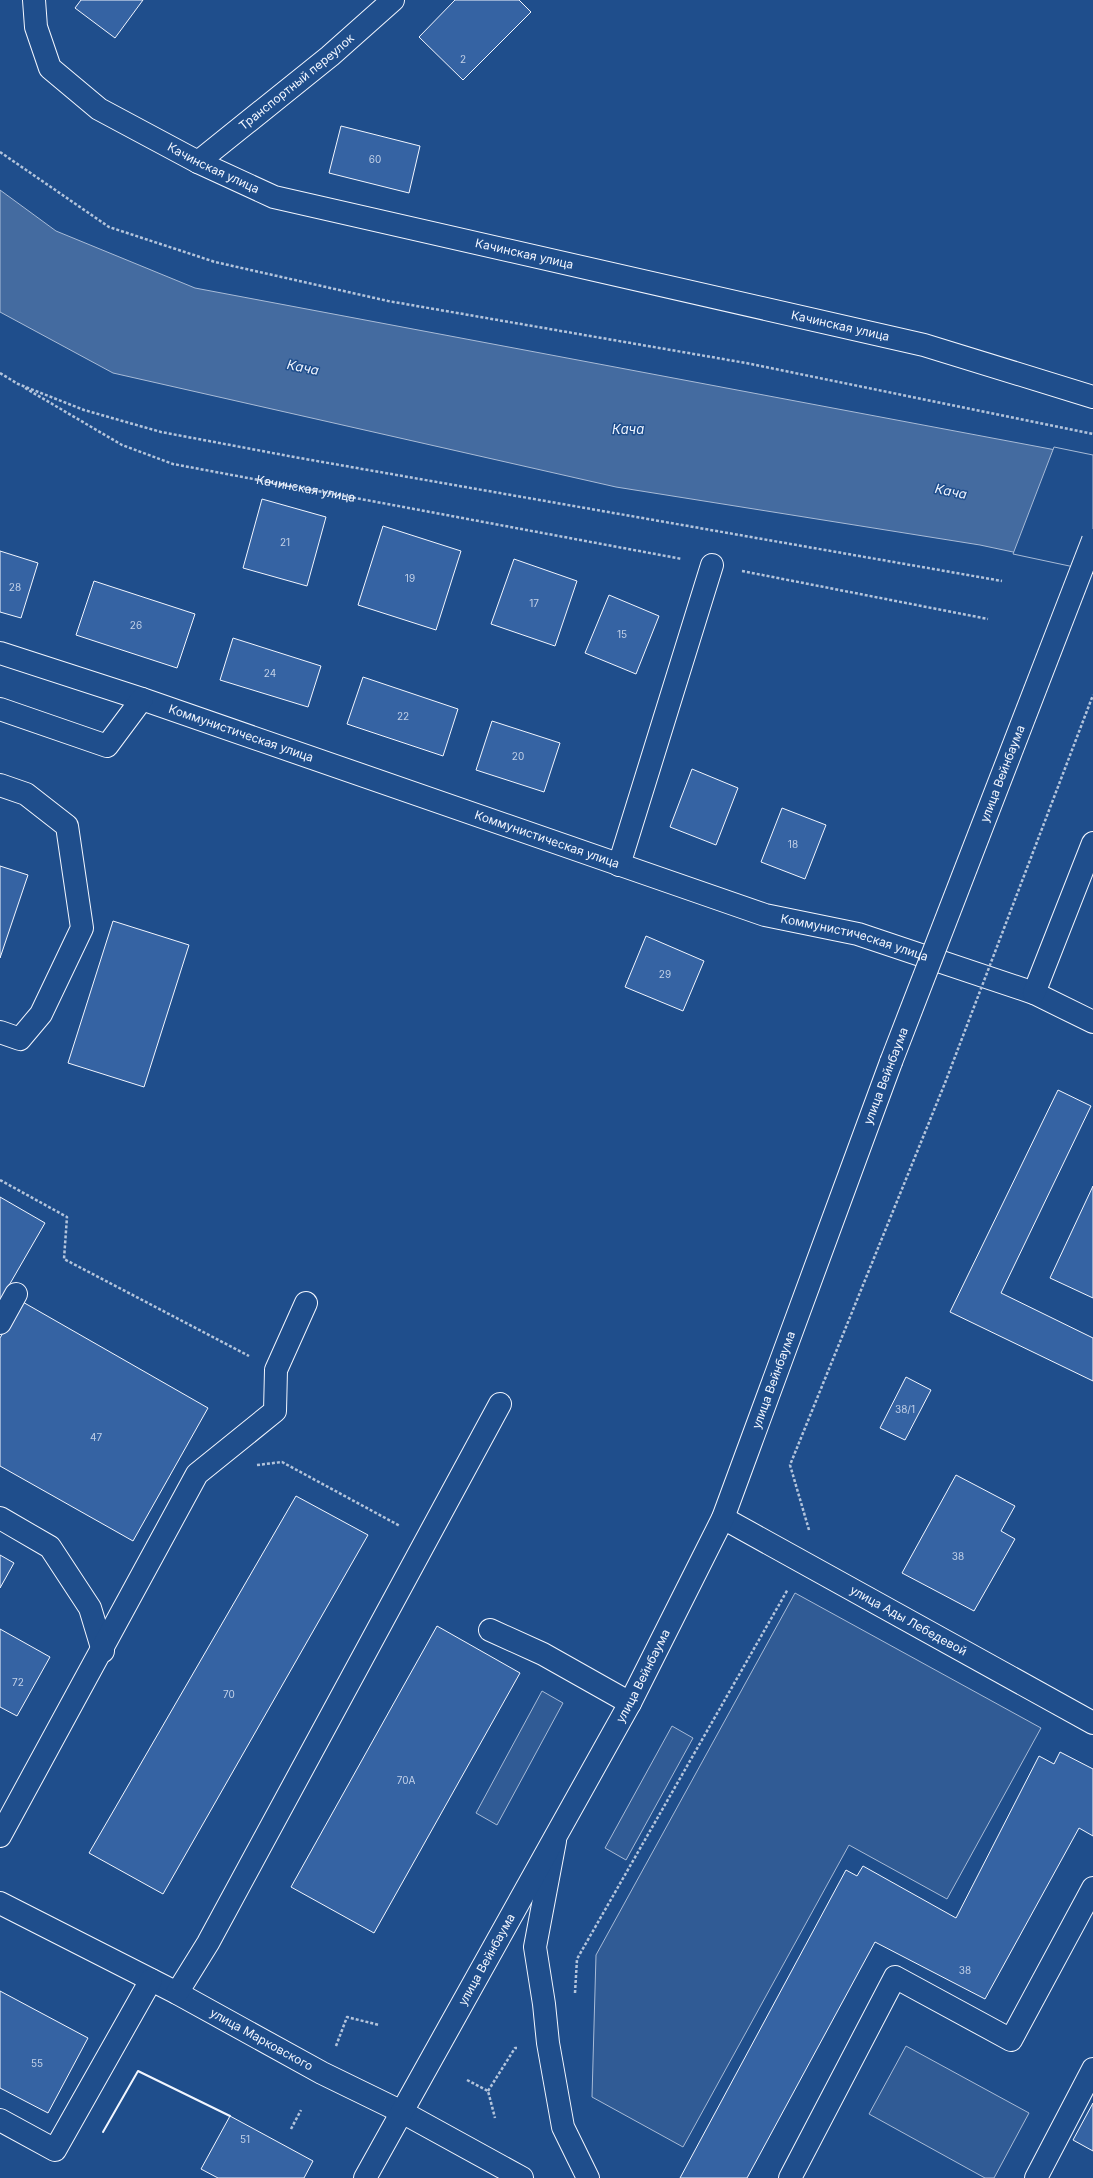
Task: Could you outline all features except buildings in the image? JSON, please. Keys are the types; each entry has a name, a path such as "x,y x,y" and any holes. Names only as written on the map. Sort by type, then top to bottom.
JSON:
{"main road":[{"name":"Качинская улица","path":"34,0 36,27 50,68 99,109 198,162 274,197 924,345 1093,397"},
{"name":"Транспортный переулок","path":"198,162 330,56 393,0"},
{"name":"улица Вейнбаума","path":"365,2178 555,1841 630,1703 723,1518 891,1062 1093,540"},
{"path":"619,865 712,565"},
{"name":"Коммунистическая улица","path":"0,653 142,699 765,915 858,934 1034,993 1093,1022"},
{"path":"0,709 107,746 142,699"},
{"path":"0,785 26,794 67,826 82,928 41,1014 20,1039 0,1032"},
{"path":"1034,993 1093,843"},
{"path":"0,1324 16,1294"},
{"path":"0,1836 103,1651 197,1474 275,1411 276,1370 306,1303"},
{"path":"177,1993 208,1943 500,1404"},
{"path":"0,1518 50,1547 90,1608 103,1651"},
{"name":"улица Ады Лебедевой","path":"723,1518 1093,1723"},
{"path":"490,1630 543,1654 630,1703"},
{"path":"555,1841 535,1947 544,2004 548,2043 562,2127 588,2178"},
{"path":"790,2178 895,1977 1011,2040 1093,1888"},
{"name":"улица Марковского","path":"0,1903 177,1993 322,2073 402,2112 522,2178"},
{"path":"0,2120 55,2150 151,1980"},
{"path":"1036,2178 1093,2069"}],"path":[{"path":"0,152 109,227 215,262 388,301 746,363 1093,434"},
{"path":"0,373 18,384 84,410 161,432 294,457 1002,580"},
{"name":"Качинская улица","path":"18,384 122,445 173,464 606,543 988,619"},
{"path":"811,1537 790,1466 945,1083 1093,695"},
{"path":"0,1180 66,1217 64,1259 276,1370"},
{"path":"251,1466 282,1462 426,1540"},
{"path":"575,1998 577,1959 788,1589"},
{"path":"334,2050 347,2017 379,2025"},
{"path":"495,2118 488,2091 515,2048 521,2047"},
{"path":"467,2080 488,2091"},
{"path":"291,2129 301,2110"}],"shaded area":[{"path":"795,1593 1041,1728 947,1899 849,1845 683,2147 592,2097 596,1955"},
{"path":"542,1691 563,1703 497,1825 476,1813"},
{"path":"672,1726 693,1738 626,1860 605,1848"},
{"path":"906,2046 1029,2113 994,2178 985,2178 869,2114"}],"water":[{"name":"Кача","path":"0,190 56,231 195,288 1093,457 1093,569 980,545 616,487 113,373 0,312"}],"pier":[{"path":"1054,447 1093,455 1093,571 1013,554"}],"wall":[{"path":"103,2132 138,2071 230,2116"}]}
